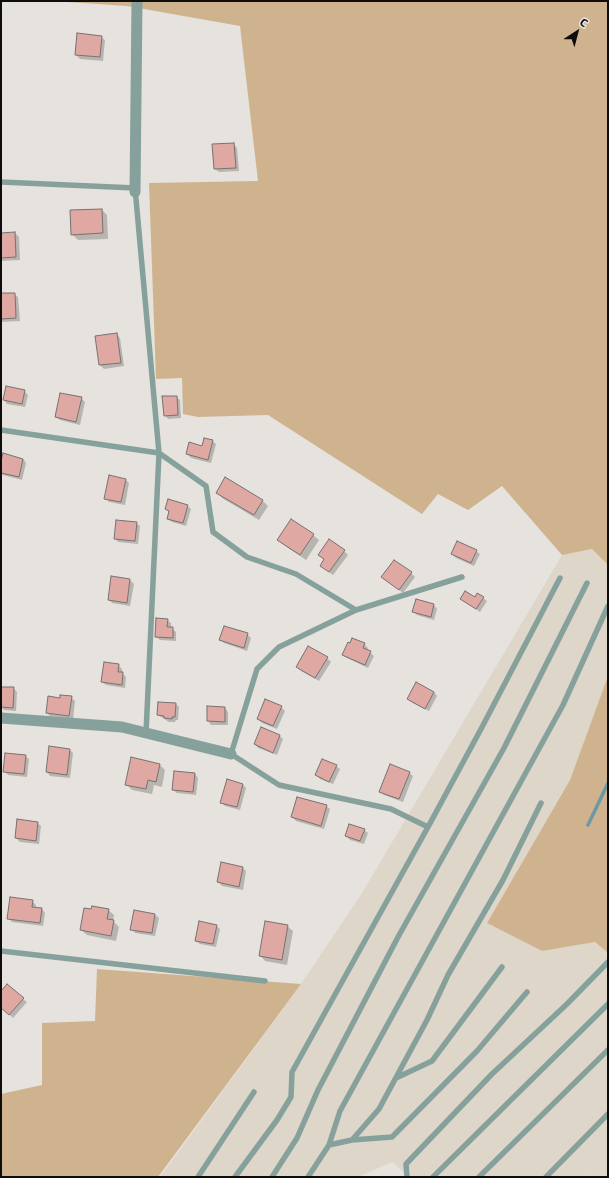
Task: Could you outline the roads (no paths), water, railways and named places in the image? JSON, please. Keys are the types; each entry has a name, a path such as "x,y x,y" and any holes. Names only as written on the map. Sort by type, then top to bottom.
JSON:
{"street":[{"path":"135,192 137,1"},
{"path":"1,718 122,727 231,754"}],"lane":[{"path":"1,182 135,188 158,453 146,733"},
{"path":"1,430 158,453 206,486 213,532 247,557 296,574 356,610"},
{"path":"428,827 391,808 279,785 231,754 257,668 279,647 356,610 462,578"},
{"path":"235,1177 277,1120 291,1097 292,1072 428,827 560,578"},
{"path":"272,1177 297,1138 318,1090 395,944 504,748 587,584"},
{"path":"308,1177 329,1145 340,1112 563,705 608,606"},
{"path":"352,1140 379,1109 427,1020 448,975 503,880 541,803"},
{"path":"1,952 265,981"},
{"path":"407,1177 406,1164 492,1074 567,1004 608,962"},
{"path":"396,1078 432,1061 502,967"},
{"path":"329,1145 352,1140 392,1137 476,1051 527,992"},
{"path":"433,1177 608,1004"},
{"path":"479,1177 608,1050"},
{"path":"198,1177 254,1092"},
{"path":"546,1177 608,1114"}],"waterway":[{"path":"588,825 608,783"}]}
